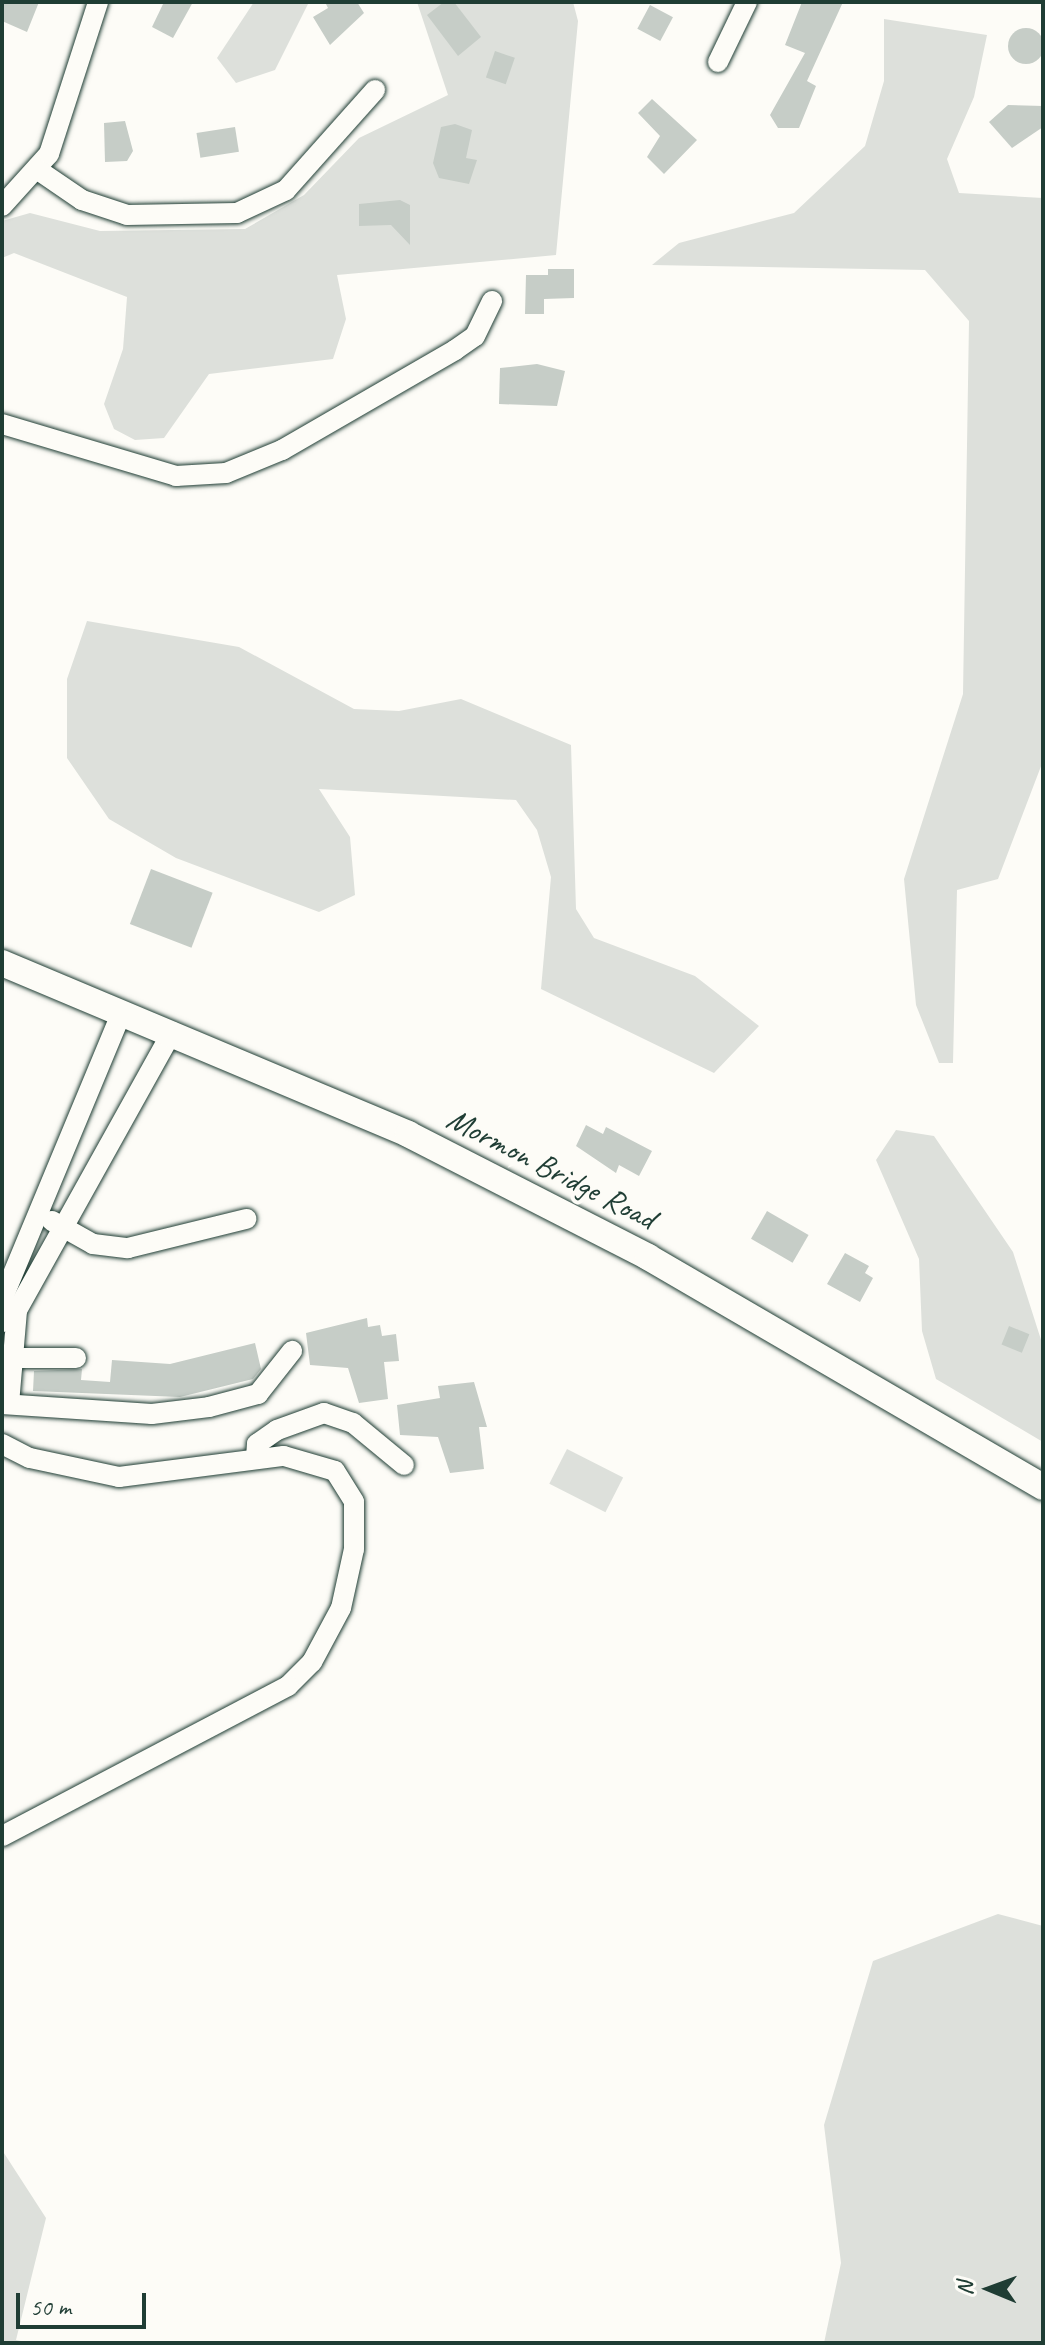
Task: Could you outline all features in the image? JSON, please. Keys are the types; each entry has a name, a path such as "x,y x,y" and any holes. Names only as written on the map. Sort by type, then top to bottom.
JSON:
{"main road":[{"name":"Mormon Bridge Road","path":"2,963 408,1134 648,1257 1043,1487"}],"street":[{"path":"2,206 38,170 60,129 98,2"},
{"path":"718,62 747,2"},
{"path":"38,170 82,200 127,215 237,213 286,190 375,90"},
{"path":"2,424 176,476 226,473 282,450 455,350 475,336 492,301"},
{"path":"122,1012 39,1212 7,1311 13,1358 5,1404 152,1414 209,1407 258,1394 292,1351"},
{"path":"7,1311 63,1229 172,1032"},
{"path":"39,1212 93,1244 128,1248 246,1219"},
{"path":"13,1358 76,1358"},
{"path":"256,1458 257,1444 277,1430 324,1413 353,1423 404,1465"},
{"path":"2,1444 30,1458 119,1477 284,1456 335,1471 354,1502 354,1549 341,1608 312,1662 252,1709 2,1836"}],"shaded area":[{"path":"254,2 309,2 275,70 236,83 217,58"},
{"path":"417,2 573,2 578,21 556,255 337,275 346,319 333,359 209,374 164,438 135,440 114,429 104,404 123,349 127,297 14,253 2,258 2,221 30,213 100,231 245,229 304,195 359,138 448,95"},
{"path":"884,19 987,35 974,97 947,159 959,193 1043,198 1043,761 998,879 957,890 953,1063 939,1063 916,1005 904,879 963,694 969,321 925,270 652,265 679,243 794,213 865,146 884,81"},
{"path":"87,621 239,647 354,709 399,711 461,699 571,745 576,909 594,938 695,976 759,1026 714,1073 541,989 551,877 537,830 516,800 319,789 350,837 355,895 319,912 176,858 109,819 67,758 67,679"},
{"path":"896,1130 934,1136 1013,1252 1043,1346 1043,1442 936,1379 922,1331 919,1259 876,1160"},
{"path":"567,1449 623,1478 605,1512 549,1484"},
{"path":"998,1914 1043,1926 1043,2343 824,2343 841,2263 824,2125 873,1961"},
{"path":"2,2150 46,2218 16,2340 31,2343 2,2343"}],"building":[{"path":"2,2 39,2 27,32 2,21"},
{"path":"164,2 193,2 173,38 152,27"},
{"path":"325,2 357,2 364,13 330,45 313,17 328,8"},
{"path":"444,2 454,2 481,37 458,56 427,15"},
{"path":"802,2 843,2 807,81 816,86 799,128 778,128 770,115 805,53 785,45"},
{"path":"650,5 673,17 660,41 637,29"},
{"path":"1026,28 1039,33 1044,46 1039,59 1026,64 1013,59 1008,46 1013,33"},
{"path":"495,51 515,58 506,84 486,77"},
{"path":"652,99 697,140 664,174 647,157 660,136 638,113"},
{"path":"1008,105 1043,106 1043,127 1012,148 989,122"},
{"path":"125,121 133,151 127,161 105,162 104,123"},
{"path":"455,124 472,130 466,158 477,160 469,184 439,178 433,163 441,127"},
{"path":"235,127 239,152 200,158 196,133"},
{"path":"400,200 410,205 410,245 391,225 359,226 359,204"},
{"path":"548,269 574,269 574,298 544,299 544,314 525,314 526,275 548,275"},
{"path":"537,364 565,371 557,406 499,404 500,368"},
{"path":"151,869 213,893 191,948 130,924"},
{"path":"586,1125 603,1134 606,1127 652,1151 639,1176 619,1165 616,1173 576,1146"},
{"path":"767,1211 809,1235 793,1263 751,1239"},
{"path":"845,1253 869,1266 865,1273 873,1278 860,1302 827,1284"},
{"path":"367,1318 368,1327 380,1325 382,1336 396,1334 399,1361 384,1362 388,1399 359,1403 348,1368 310,1365 306,1333"},
{"path":"1009,1326 1029,1334 1022,1353 1002,1345"},
{"path":"255,1343 261,1369 253,1379 180,1397 33,1391 34,1371 82,1369 81,1380 110,1382 112,1360 170,1364"},
{"path":"474,1382 487,1427 479,1427 484,1469 450,1473 438,1437 400,1435 397,1405 440,1398 438,1386"}]}
